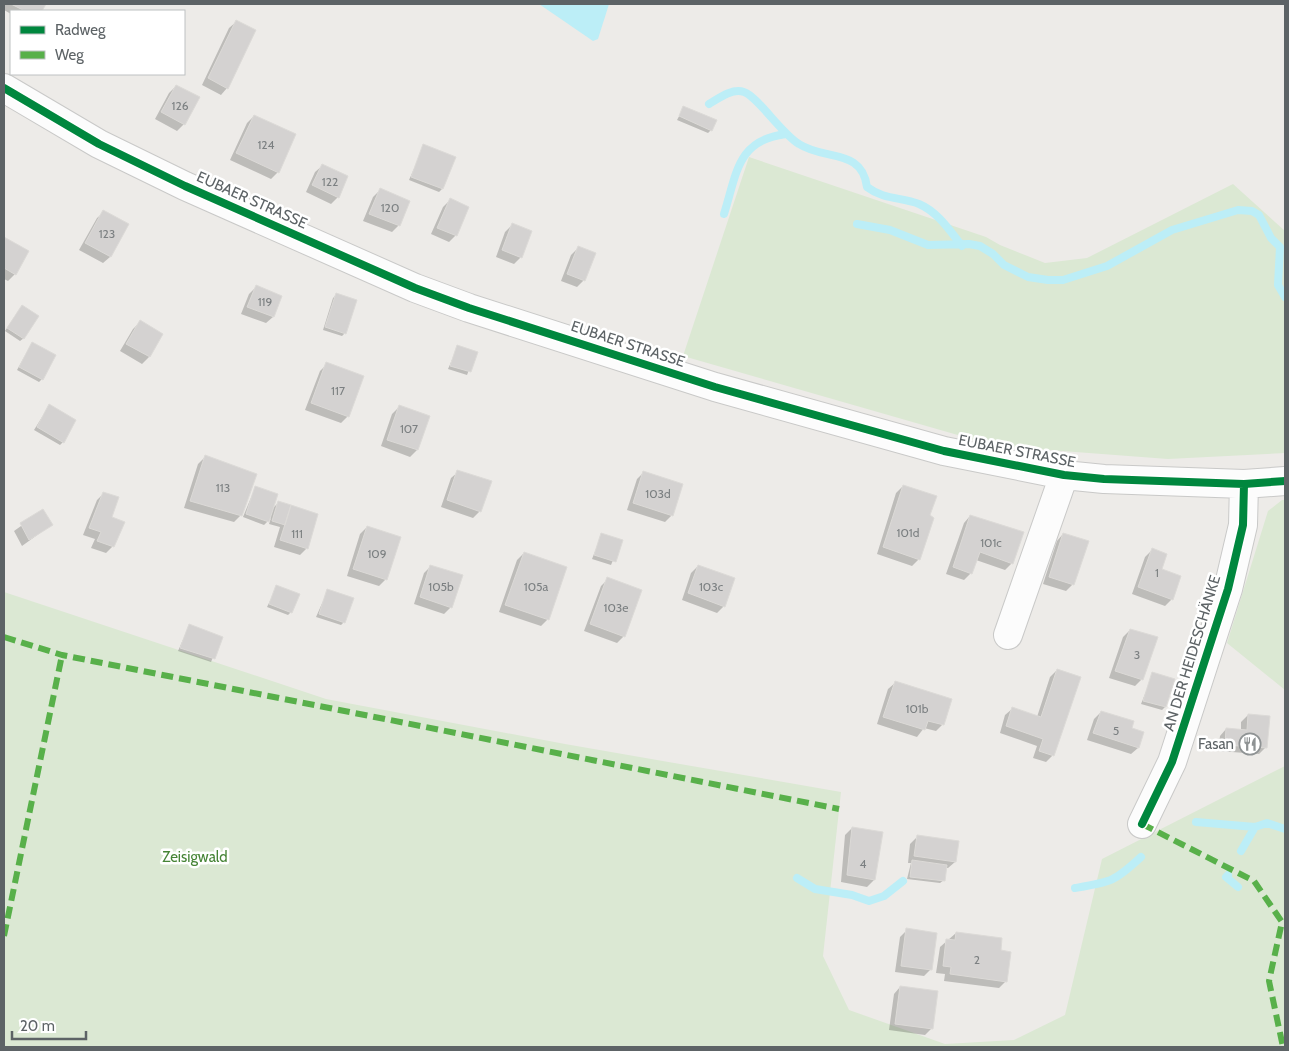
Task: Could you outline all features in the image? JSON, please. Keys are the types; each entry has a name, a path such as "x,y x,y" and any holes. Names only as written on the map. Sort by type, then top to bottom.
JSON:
{"street":[{"name":"EUBAER STRASSE","path":"4,88 99,144 185,186 442,298 724,390 944,451 1064,476 1244,484 1285,481"},
{"path":"1008,635 1064,476"},
{"name":"AN DER HEIDESCHÄNKE","path":"1142,824 1172,762 1228,589 1243,525 1244,484"}],"green space":[{"path":"749,157 986,237 1000,245 1045,263 1087,258 1233,184 1285,231 1285,453 1168,459 996,446 683,356"},
{"path":"1282,500 1285,500 1285,690 1227,643 1268,511"},
{"name":"Zeisigwald","path":"4,592 326,699 565,744 841,792 823,956 849,1010 945,1044 1014,1040 1065,1015 1102,859 1285,766 1285,1047 4,1047"}],"water":[{"path":"539,4 609,4 598,39 593,41"}],"building":[{"path":"11,4 46,4 43,10 23,10"},
{"path":"236,20 256,30 228,89 208,78"},
{"path":"176,85 200,97 185,125 161,112"},
{"path":"683,106 717,120 712,131 679,116"},
{"path":"254,115 296,134 279,173 236,153"},
{"path":"423,144 456,157 443,189 411,177"},
{"path":"322,164 348,176 339,198 312,185"},
{"path":"380,188 410,201 400,226 369,214"},
{"path":"450,198 469,207 457,236 437,228"},
{"path":"103,210 129,224 111,257 85,243"},
{"path":"512,223 532,231 522,258 502,250"},
{"path":"4,237 29,251 16,275 4,268"},
{"path":"578,246 596,253 585,281 567,274"},
{"path":"256,285 282,296 274,317 247,307"},
{"path":"336,293 357,300 346,334 325,327"},
{"path":"22,305 39,316 24,339 7,328"},
{"path":"140,320 163,334 150,357 126,344"},
{"path":"32,342 56,355 43,380 19,367"},
{"path":"457,345 478,352 471,372 450,366"},
{"path":"326,362 364,376 349,417 311,403"},
{"path":"49,404 76,420 64,443 37,427"},
{"path":"399,405 430,416 418,450 387,440"},
{"path":"205,455 257,474 242,516 190,501"},
{"path":"457,470 492,481 481,512 447,500"},
{"path":"643,471 683,484 673,516 633,503"},
{"path":"903,485 937,496 930,515 934,518 920,560 883,547"},
{"path":"255,486 278,494 269,522 246,514"},
{"path":"103,492 119,497 112,517 125,522 114,547 97,541 101,532 89,528"},
{"path":"278,501 291,505 285,525 272,521"},
{"path":"291,505 318,514 308,549 280,540"},
{"path":"43,509 53,525 29,540 20,523"},
{"path":"970,515 1024,532 1013,564 980,552 972,574 953,567"},
{"path":"367,526 401,537 387,580 353,569"},
{"path":"601,533 623,540 616,562 594,555"},
{"path":"1063,533 1089,541 1074,585 1049,577"},
{"path":"1152,548 1167,554 1162,569 1181,576 1173,600 1138,587"},
{"path":"524,552 567,567 549,620 505,605"},
{"path":"430,565 463,575 452,608 420,597"},
{"path":"698,565 735,578 725,607 688,593"},
{"path":"607,577 642,590 625,637 590,624"},
{"path":"276,585 300,594 292,613 269,604"},
{"path":"327,589 354,598 345,623 319,614"},
{"path":"189,624 223,637 215,659 180,648"},
{"path":"1130,629 1158,637 1143,680 1115,671"},
{"path":"1057,669 1081,677 1054,756 1039,751 1043,739 1006,726 1012,707 1041,717"},
{"path":"1152,672 1175,679 1166,707 1143,701"},
{"path":"895,681 952,699 944,725 928,721 925,730 883,717"},
{"path":"1101,711 1134,721 1132,728 1144,732 1139,748 1093,733"},
{"path":"1248,714 1270,716 1267,748 1225,745 1226,728 1247,730"},
{"path":"852,827 883,832 875,880 847,875"},
{"path":"917,835 959,841 956,862 914,856"},
{"path":"912,860 947,865 945,881 910,877"},
{"path":"906,928 937,933 932,970 901,966"},
{"path":"956,932 1002,938 1001,950 1011,952 1007,982 950,974 951,967 943,966 946,939 955,940"},
{"path":"900,986 938,991 933,1029 895,1024"}],"waterway":[{"path":"709,104 726,94 735,91 744,92 756,100 785,132 799,144 809,149 841,157 858,166 864,175 867,187 873,191 926,207 943,222 962,246"},
{"path":"724,214 736,172 748,151 757,143 770,137 786,134"},
{"path":"857,224 890,230 928,245 969,244 980,246 993,254 1004,265 1028,277 1063,280 1107,266 1172,230 1238,210 1252,211 1259,215 1271,238 1280,247 1278,285 1285,297"},
{"path":"1196,822 1255,827 1267,823 1285,829"},
{"path":"1241,851 1255,827"},
{"path":"1075,888 1111,880 1124,872 1141,857"},
{"path":"1228,875 1226,877 1238,887"},
{"path":"797,878 815,889 852,895 869,901 884,896 903,881"}],"marked path":[{"path":"4,637 62,655 839,809"},
{"path":"4,936 62,655"},
{"path":"1142,824 1254,881 1282,922 1269,981 1283,1047"}],"cycle path":[{"path":"4,88 99,144 185,186 415,288 469,308 715,387 944,451 1064,475 1104,479 1244,484 1285,481"},
{"path":"1142,824 1172,762 1228,589 1243,525 1244,484"}],"place":[{"name":"Fasan","path":"1250,744"}]}
